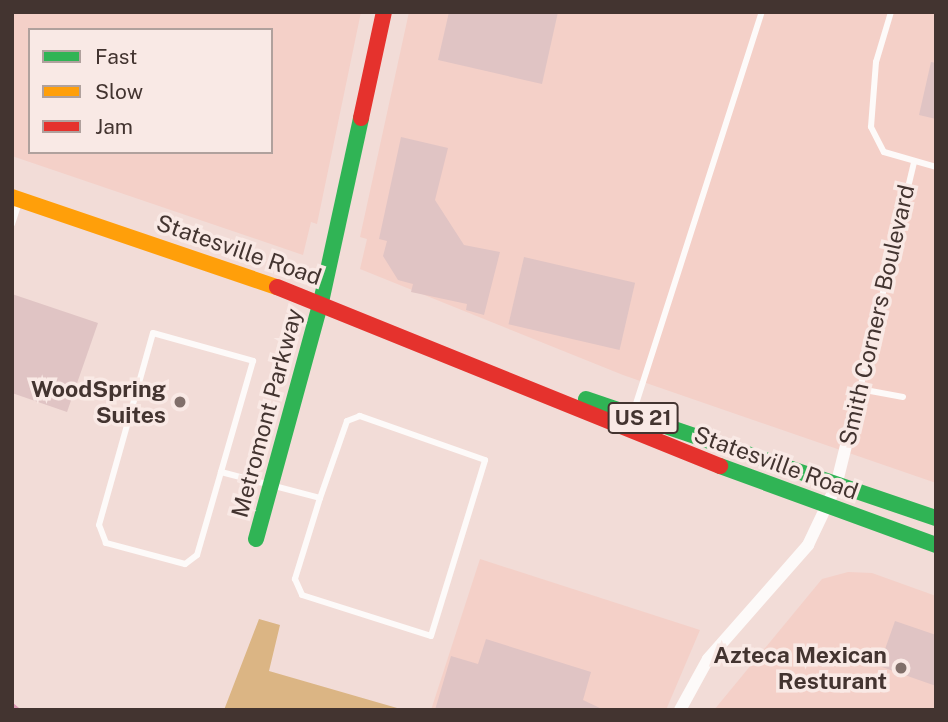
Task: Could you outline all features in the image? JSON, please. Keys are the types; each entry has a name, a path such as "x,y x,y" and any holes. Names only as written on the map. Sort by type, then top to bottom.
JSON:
{"main road":[{"name":"Metromont Parkway","path":"256,539 321,302 383,12"},
{"name":"Statesville Road","path":"16,198 321,302 449,352 936,518"},
{"name":"Statesville Road","path":"449,352 656,443 936,545"}],"street":[{"name":"Smith Corners Boulevard","path":"680,710 708,659 779,583 808,545 829,507 860,390"}],"lane":[{"path":"632,415 762,12"},
{"path":"891,12 876,62 870,127 884,152 936,167"},
{"name":"Smith Corners Boulevard","path":"860,390 914,162"},
{"path":"12,224 16,198"},
{"path":"153,333 253,361 221,471 197,555 185,564 106,543 99,525 153,333"},
{"path":"860,390 904,397"},
{"path":"360,416 485,460 431,636 302,595 295,579 320,498 347,421 360,416"},
{"path":"221,471 320,498"}],"shaded area":[{"path":"12,12 361,12 317,224 311,222 303,255 12,156"},
{"path":"409,12 936,12 936,483 623,375 360,269 367,239 360,237"},
{"path":"480,559 700,630 666,710 431,710"},
{"path":"848,572 872,573 936,596 936,710 714,710 822,579"},
{"path":"259,619 280,625 269,671 404,710 224,710"}],"building":[{"path":"449,12 558,12 542,84 438,60"},
{"path":"931,62 936,63 936,119 919,115"},
{"path":"401,137 448,148 435,200 464,245 500,252 484,315 466,310 467,304 411,292 413,284 398,280 383,256 387,241 379,239"},
{"path":"524,257 635,283 620,350 508,324"},
{"path":"12,294 98,323 67,412 12,393"},
{"path":"895,621 936,635 936,686 879,666"},
{"path":"486,639 591,672 583,700 604,710 435,710 451,656 478,664"}],"waterway":[{"path":"12,705 18,710"}],"traffic: fast":[{"path":"256,539 321,302 361,118"},
{"path":"586,399 936,518"},
{"path":"720,466 936,545"}],"traffic: slow":[{"path":"12,197 277,287"}],"traffic: jam":[{"path":"361,118 384,12"},
{"path":"277,287 720,466"}],"place":[{"name":"WoodSpring Suites","path":"180,402"},
{"name":"Azteca Mexican Resturant","path":"901,668"}]}
